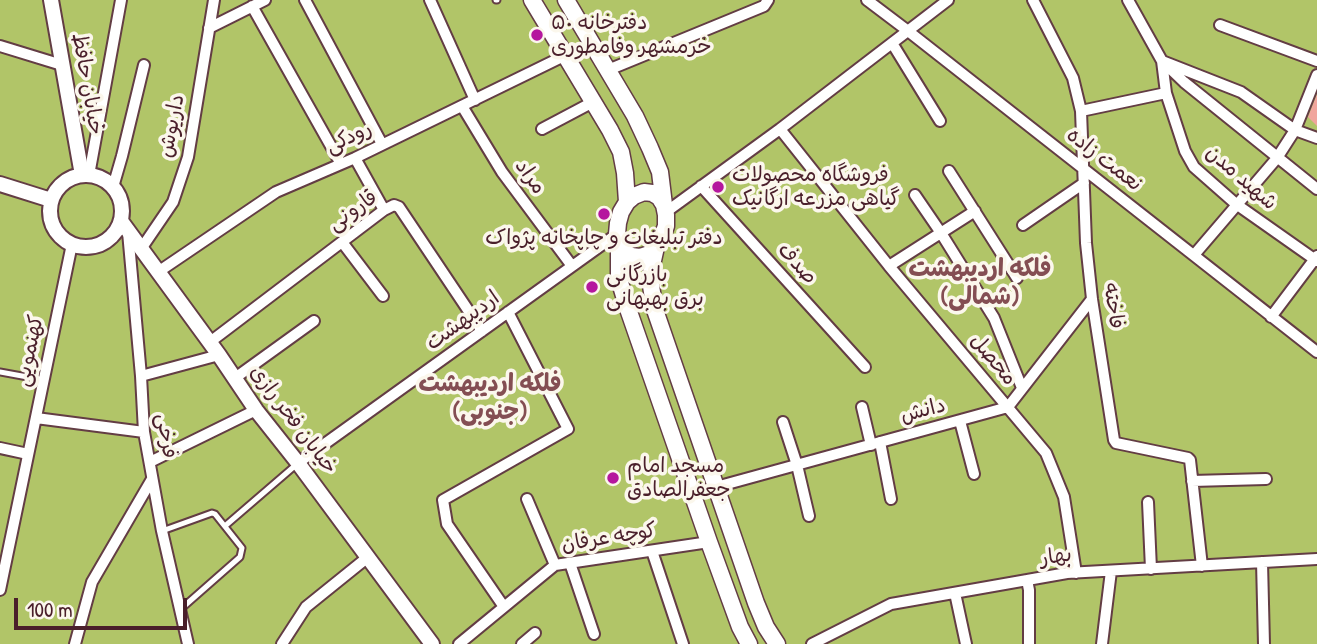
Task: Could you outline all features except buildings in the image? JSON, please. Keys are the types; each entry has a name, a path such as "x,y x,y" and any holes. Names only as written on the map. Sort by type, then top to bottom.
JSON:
{"main road":[{"name":"خیابان حافظ","path":"51,0 86,175"},
{"path":"532,0 621,152 627,202"},
{"path":"566,0 635,116 660,172 666,226 656,247 649,254 631,256 625,252 618,239"},
{"path":"86,175 100,177 113,187 120,200 124,226 101,244 92,247 81,247 63,238 51,221 50,210 51,200 63,183 72,177 86,175"},
{"path":"0,184 51,200"},
{"path":"665,209 659,197 652,193 643,192 627,202 618,223 619,279 626,306 709,542 740,627 749,644"},
{"name":"خیابان فخر رازی","path":"124,226 256,410 432,644"},
{"path":"656,247 651,276 655,310 756,603 777,644"}],"street":[{"path":"86,175 121,0"},
{"name":"داریوش","path":"141,249 173,202 188,157 214,0"},
{"path":"209,28 265,0"},
{"path":"305,0 382,144"},
{"path":"430,0 475,100"},
{"path":"608,70 764,6 768,0"},
{"name":"نعمت زاده","path":"867,0 1317,352"},
{"path":"665,209 702,186 780,129 948,0"},
{"name":"فاخته","path":"1034,0 1073,79 1081,111 1086,243 1114,442 1188,457 1202,566"},
{"name":"شهید مدن","path":"1128,0 1162,61 1184,82 1317,189"},
{"path":"252,6 341,164"},
{"path":"1220,25 1317,61"},
{"path":"892,43 940,121"},
{"path":"0,46 62,65"},
{"name":"رودکی","path":"159,272 276,192 355,158 566,55"},
{"path":"1162,61 1241,92 1295,130 1317,138"},
{"name":"شهید مدن","path":"1162,61 1166,93 1185,151 1194,167 1236,204 1316,259"},
{"path":"113,187 144,65"},
{"path":"1194,255 1277,158 1295,130 1317,75"},
{"path":"1081,111 1166,93"},
{"path":"542,129 593,102"},
{"name":"مراد","path":"462,106 502,172 572,266"},
{"name":"محصل","path":"780,129 889,266 1046,453 1064,497 1076,573"},
{"path":"355,158 384,210"},
{"path":"949,170 1017,278"},
{"path":"1023,225 1084,183"},
{"name":"صدف","path":"702,186 865,367"},
{"path":"915,195 994,318 1022,388"},
{"name":"قارونی","path":"209,342 394,205 399,207 482,331"},
{"path":"889,266 975,211"},
{"name":"فرخی","path":"124,226 141,376 144,432 162,531 188,644"},
{"name":"اردیبهشت","path":"298,463 572,266 618,239"},
{"path":"342,242 383,296"},
{"name":"کهنمویی","path":"0,590 72,244"},
{"path":"1271,317 1316,259"},
{"path":"1008,407 1093,299"},
{"path":"504,607 447,524 443,500 568,429 508,312"},
{"path":"235,378 314,321"},
{"path":"141,376 219,355"},
{"path":"862,407 876,444 891,499"},
{"name":"دانش","path":"716,487 1008,407"},
{"path":"150,462 256,410"},
{"path":"36,418 144,432"},
{"path":"960,421 974,474"},
{"path":"783,422 809,516"},
{"path":"0,448 28,454"},
{"path":"75,644 92,582 152,479"},
{"path":"1192,481 1266,479"},
{"path":"527,499 555,565"},
{"path":"1148,502 1152,569"},
{"name":"کوچه عرفان","path":"459,644 555,565 709,542"},
{"path":"652,551 683,644"},
{"path":"282,644 306,607 368,557"},
{"name":"بهار","path":"812,644 891,604 1027,580 1076,573 1317,559"},
{"path":"1262,562 1264,644"},
{"path":"570,563 594,635"},
{"path":"1102,644 1111,571"},
{"path":"1027,580 1029,644"},
{"path":"955,593 966,644"},
{"path":"522,644 535,634"}],"lane":[{"path":"0,372 44,380"},
{"path":"225,526 298,463"},
{"path":"162,531 212,513 242,548 240,557 180,610"}],"green space":[{"path":"0,0 1317,0 1317,644 0,644"}],"place":[{"name":"دفترخانه ۵۰ خرمشهر وفامطوری","path":"537,35"},
{"name":"فروشگاه محصولات گیاهی مزرعه ارگانیک","path":"718,187"},
{"name":"دفتر تبلیغات و چاپخانه پژواک","path":"604,214"},
{"name":"بازرگانی برق بهبهانی","path":"592,287"},
{"name":"مسجد امام جعفرالصادق","path":"613,478"}],"district":[{"name":"فلکه اردیبهشت (شمالی)","path":"980,284"},
{"name":"فلکه اردیبهشت (جنوبی)","path":"490,399"}]}
